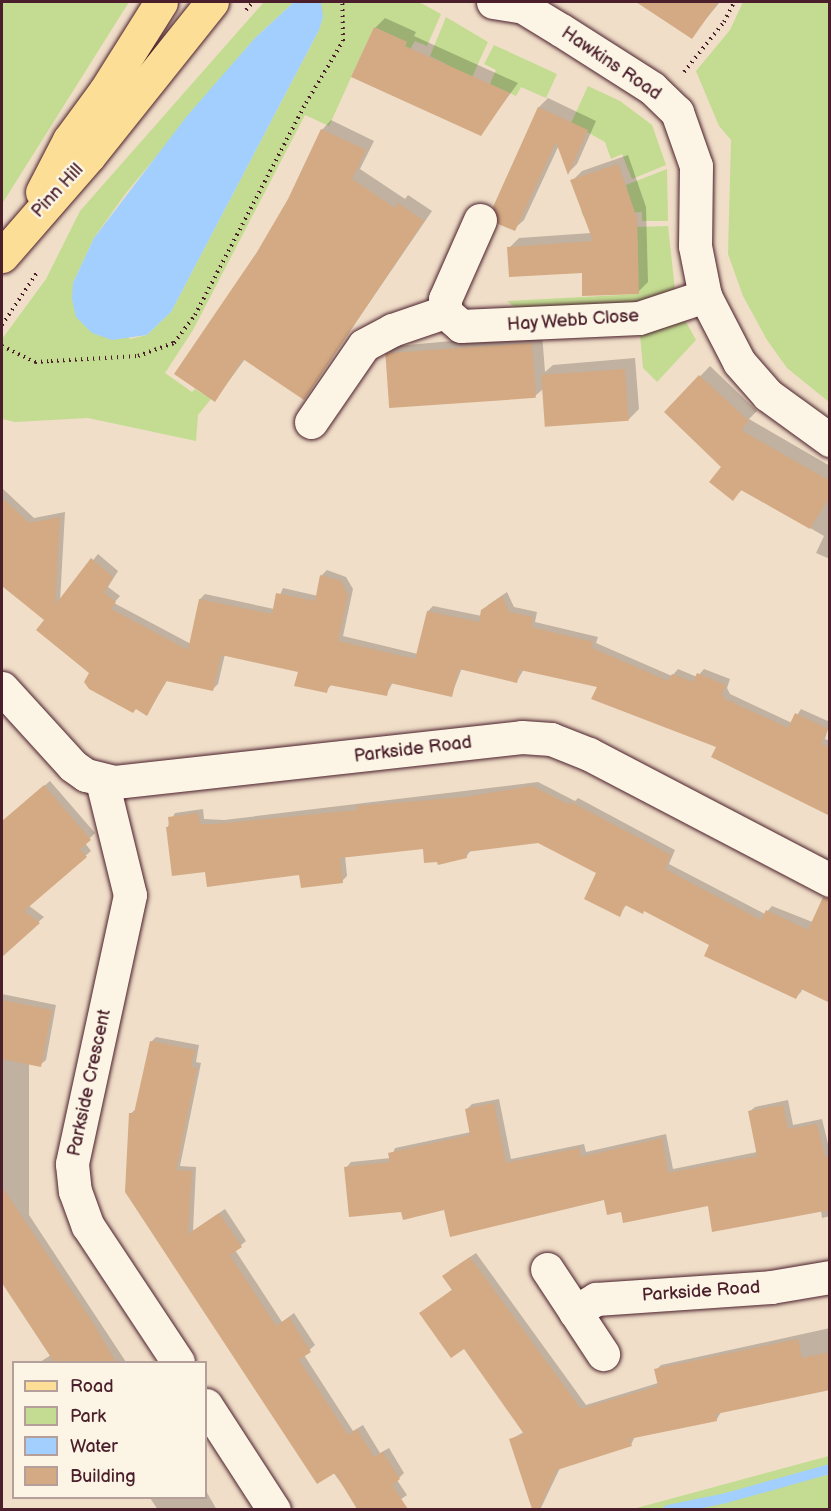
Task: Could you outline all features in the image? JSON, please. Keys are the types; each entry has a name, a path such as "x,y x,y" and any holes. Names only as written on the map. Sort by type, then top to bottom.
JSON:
{"main road":[{"name":"Pinn Hill","path":"23,229 69,140 105,91 161,2"},
{"name":"Pinn Hill","path":"23,229 89,156 212,2"},
{"path":"2,256 23,229"}],"street":[{"name":"Hawkins Road","path":"512,3 665,100 677,112 687,132 696,166 695,246 705,296 728,344 753,379 768,395 830,440"},
{"path":"311,422 364,345 392,330 445,312 445,298 480,220"},
{"name":"Hay Webb Close","path":"445,312 461,326 527,326 639,318 705,296"},
{"path":"2,688 73,766 102,781"},
{"name":"Parkside Road","path":"102,781 380,755 522,737 551,739 600,760 830,880"},
{"name":"Parkside Crescent","path":"102,781 130,895 72,1164 75,1191 88,1226 177,1361"},
{"path":"547,1269 603,1354"},
{"name":"Parkside Road","path":"575,1312 596,1299 771,1287 830,1277"},
{"path":"207,1407 274,1509"}],"path":[{"path":"2,346 34,362 138,356 174,343 195,315 306,103 343,42 342,2"},
{"path":"665,100 724,22 734,2"}],"green space":[{"path":"2,2 129,2 2,204"},
{"path":"264,2 294,2 255,38 126,193 94,238 73,283 130,339 147,335 171,312 319,30 321,2 419,2 441,14 427,46 415,41 409,51 404,49 407,42 374,27 329,126 305,115 193,330 165,373 192,392 195,389 211,399 198,415 196,441 88,418 15,422 2,419 2,339 46,279 80,211"},
{"path":"743,2 829,2 829,402 787,368 767,340 743,296 728,254 731,140 719,126 696,71 730,30"},
{"path":"446,17 488,42 472,77 441,74 446,64 430,56"},
{"path":"494,45 557,74 546,98 521,87 516,96 490,84 496,70 484,64"},
{"path":"588,86 620,101 652,125 666,165 632,179 622,154 611,159 605,142 571,123"},
{"path":"667,169 668,221 642,221 642,212 583,216 581,211 628,193 626,185"},
{"path":"668,226 675,290 637,302 517,309 507,301 639,294 627,247 638,247 637,227"},
{"path":"685,320 696,340 657,382 643,368 640,335"},
{"path":"829,1456 829,1509 633,1509"}],"water":[{"path":"294,2 321,2 323,17 319,30 171,312 147,335 112,340 92,333 76,317 72,299 73,283 94,238 187,116 255,38"}],"building":[{"path":"636,2 718,2 692,39"},
{"path":"374,27 407,42 405,46 510,93 481,136 351,77"},
{"path":"538,107 588,130 568,175 556,142 515,231 498,224 493,207"},
{"path":"321,129 366,150 352,179 395,208 398,203 424,221 304,400 243,359 215,402 174,374 257,252 288,199"},
{"path":"618,164 637,218 639,294 582,296 582,273 509,277 507,247 593,241 570,180"},
{"path":"532,343 536,398 389,408 385,353"},
{"path":"625,369 629,421 545,427 541,375"},
{"path":"699,375 749,421 741,430 830,481 830,496 810,529 741,490 733,501 709,482 721,467 664,412"},
{"path":"2,498 29,523 60,517 55,605 91,558 113,577 104,593 116,602 111,609 188,650 199,599 272,614 276,593 315,601 320,575 341,581 348,595 338,641 415,659 427,611 479,622 481,610 502,596 509,612 533,617 531,627 593,642 592,648 668,681 672,674 693,682 697,673 726,685 722,694 725,699 788,728 795,713 828,729 821,744 830,748 830,816 711,757 716,747 591,699 597,687 520,670 517,683 459,669 452,697 390,683 387,696 329,685 327,693 294,686 298,672 221,655 213,691 166,681 147,716 136,709 133,713 89,689 84,682 89,673 36,630 44,620 2,586"},
{"path":"44,785 91,840 80,849 87,857 24,911 40,923 2,957 2,821"},
{"path":"532,786 570,805 571,802 671,855 665,869 761,920 766,910 808,930 823,897 830,899 830,1003 801,989 796,999 704,956 709,945 644,911 643,914 625,905 620,917 584,899 596,873 538,843 466,852 467,858 438,865 437,862 424,863 423,849 340,858 343,883 301,888 299,875 207,887 205,872 172,876 166,827 169,827 168,817 198,813 200,824 217,824 357,810 357,806 465,797"},
{"path":"2,1000 52,1010 41,1067 2,1059"},
{"path":"150,1041 195,1050 191,1067 197,1068 176,1170 192,1171 188,1234 219,1213 242,1247 230,1255 276,1326 289,1317 311,1352 299,1360 348,1435 357,1429 374,1457 383,1452 400,1479 392,1485 408,1509 357,1509 335,1473 317,1484 125,1192 129,1113 134,1113"},
{"path":"494,1103 506,1163 579,1148 581,1157 662,1138 668,1173 757,1156 748,1111 783,1105 788,1129 817,1124 825,1157 830,1156 830,1210 712,1232 708,1206 623,1223 621,1212 607,1215 604,1200 450,1237 444,1210 403,1220 401,1212 349,1217 344,1167 390,1162 388,1153 470,1135 465,1109"},
{"path":"2,1187 90,1318 115,1361 53,1361 2,1283"},
{"path":"470,1257 581,1409 658,1386 654,1369 798,1339 802,1358 830,1352 830,1390 716,1414 717,1421 629,1439 632,1446 557,1470 539,1509 532,1509 509,1439 524,1434 464,1349 451,1358 419,1313 452,1290 442,1276"}],"waterway":[{"path":"668,1510 726,1498 830,1469"}]}
